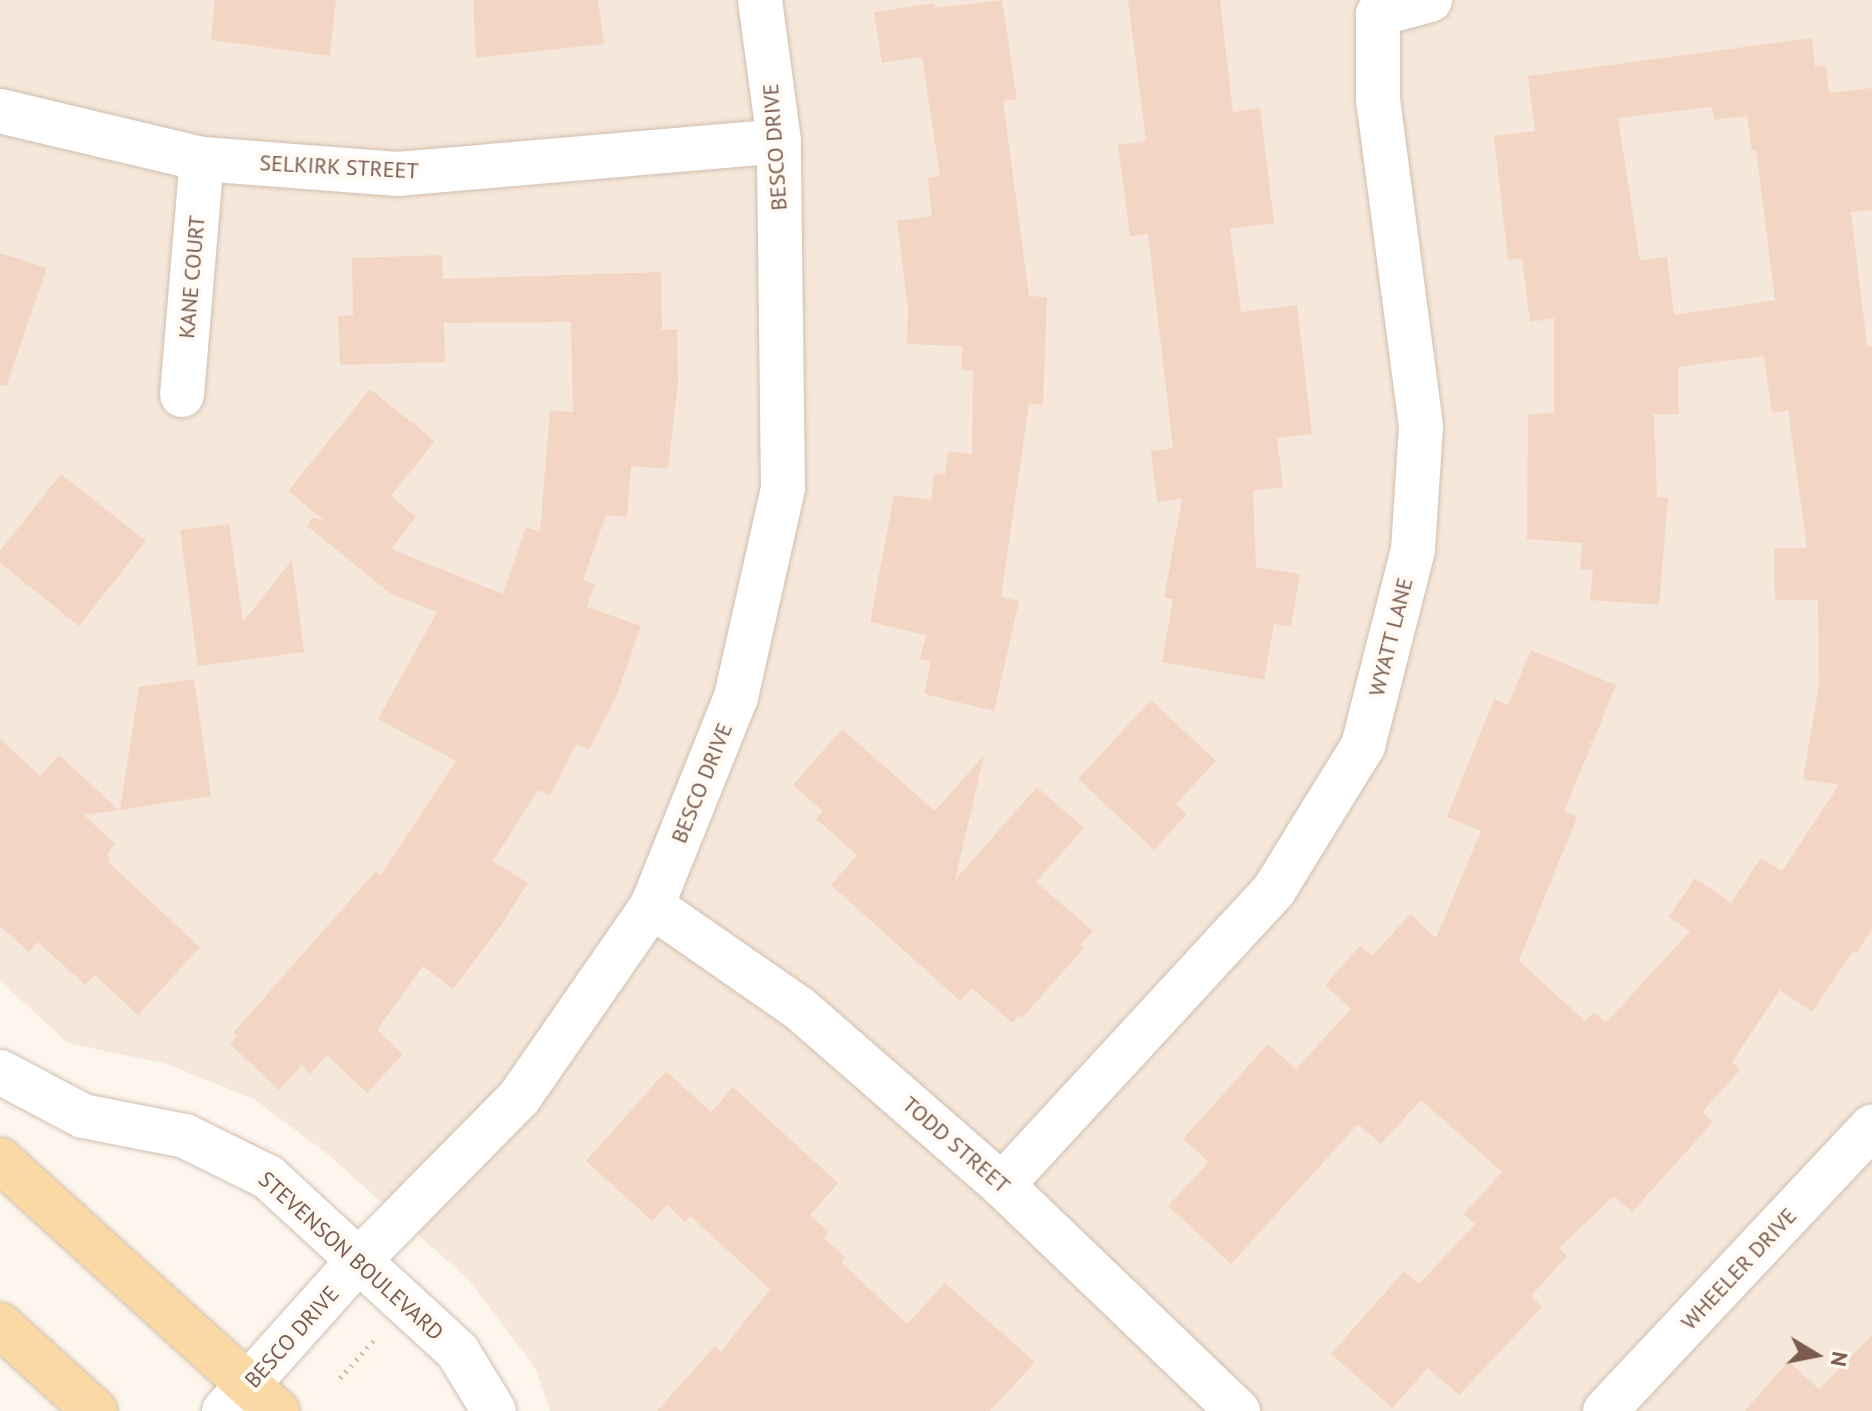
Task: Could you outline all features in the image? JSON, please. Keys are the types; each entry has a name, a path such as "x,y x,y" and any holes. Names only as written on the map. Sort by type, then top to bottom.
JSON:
{"main road":[{"path":"0,1160 250,1402"},
{"path":"0,1325 95,1411"}],"street":[{"name":"BESCO DRIVE","path":"250,1402 359,1260 519,1098 652,906 736,697 783,488 779,141 760,0"},
{"name":"WYATT LANE","path":"1002,1185 1274,890 1363,746 1413,550 1421,426 1378,99 1378,14 1430,0"},
{"name":"SELKIRK STREET","path":"0,111 202,159 397,174 779,141"},
{"name":"KANE COURT","path":"182,395 202,159"},
{"name":"TODD STREET","path":"652,906 799,1008 1002,1185 1238,1411"},
{"name":"STEVENSON BOULEVARD","path":"0,1072 83,1116 185,1136 268,1177 458,1352 494,1411"},
{"name":"WHEELER DRIVE","path":"1605,1411 1872,1127"}],"path":[{"path":"340,1378 377,1338"}],"shaded area":[{"path":"0,0 1872,0 1872,1411 550,1411 535,1367 467,1278 325,1152 254,1099 167,1064 68,1043 0,981"}],"building":[{"path":"215,0 336,0 330,56 211,40"},
{"path":"473,0 598,0 604,44 476,58"},
{"path":"1002,0 1017,99 1003,101 1029,296 1047,297 1043,405 1029,404 1001,597 1019,601 994,711 924,694 931,661 920,659 926,635 870,622 894,495 931,500 934,473 945,475 948,451 972,454 973,371 961,370 962,346 907,344 908,309 897,221 932,216 928,178 940,176 922,57 882,63 874,12 935,3 935,8"},
{"path":"1128,0 1220,0 1233,112 1260,108 1274,223 1230,229 1241,312 1297,305 1312,434 1277,438 1283,487 1253,491 1256,567 1300,574 1291,627 1274,624 1264,680 1162,662 1173,599 1164,598 1182,499 1157,502 1151,451 1173,448 1148,234 1130,236 1118,145 1146,141"},
{"path":"1812,38 1815,67 1826,65 1829,93 1872,88 1872,210 1851,212 1867,346 1872,346 1872,929 1856,954 1853,951 1812,1012 1780,990 1732,1062 1740,1070 1702,1112 1713,1122 1632,1212 1614,1196 1559,1248 1567,1256 1531,1296 1542,1307 1459,1395 1428,1368 1392,1408 1331,1354 1404,1271 1419,1284 1475,1224 1464,1214 1502,1172 1421,1100 1381,1144 1358,1124 1231,1264 1168,1206 1209,1162 1183,1139 1268,1044 1296,1069 1351,1009 1325,985 1360,946 1372,956 1410,914 1436,938 1481,831 1447,817 1494,699 1508,705 1531,650 1616,685 1593,742 1587,740 1592,744 1564,811 1577,817 1519,961 1585,1021 1594,1012 1606,1023 1690,931 1669,917 1695,878 1731,903 1761,858 1782,871 1839,785 1803,779 1819,685 1818,600 1775,600 1774,548 1807,548 1788,410 1772,413 1764,356 1678,367 1679,414 1654,414 1657,497 1668,498 1659,605 1590,600 1593,570 1580,569 1582,543 1527,539 1528,414 1554,413 1554,318 1530,322 1522,258 1508,260 1494,136 1535,131 1528,76","holes":["1712,107 1714,120 1747,116 1752,151 1756,150 1775,300 1674,315 1667,257 1640,260 1618,118"]},
{"path":"0,253 47,268 6,386 0,385"},
{"path":"442,255 443,279 661,272 662,330 677,329 678,382 668,469 631,466 627,517 606,515 583,580 595,584 587,607 641,626 617,695 589,750 576,744 550,796 538,790 493,861 528,883 500,927 453,989 423,966 377,1030 403,1054 367,1093 327,1055 310,1074 302,1065 279,1090 230,1044 237,1036 233,1033 376,871 381,875 456,761 378,719 437,612 391,594 307,526 312,518 324,520 288,491 370,389 435,441 391,496 416,517 391,549 503,594 526,527 540,532 550,410 573,412 571,322 444,323 445,362 340,365 338,316 353,315 352,258"},
{"path":"61,474 146,541 79,626 0,563 0,551"},
{"path":"229,524 243,622 292,560 304,652 198,666 180,530"},
{"path":"194,679 211,796 120,810 139,687"},
{"path":"1151,700 1216,761 1176,804 1187,814 1154,850 1078,779"},
{"path":"842,729 935,811 984,755 955,880 1037,787 1084,828 1036,882 1093,931 1080,945 1084,948 1022,1018 1019,1015 1012,1023 972,988 960,1001 831,885 857,855 816,819 823,811 793,785"},
{"path":"0,739 40,776 59,755 119,810 84,815 115,844 107,854 110,858 107,861 200,947 138,1015 95,975 85,985 38,942 29,952 0,926"},
{"path":"666,1071 711,1112 733,1087 838,1183 810,1215 829,1232 824,1238 845,1257 841,1262 907,1324 945,1283 1035,1362 990,1411 657,1411 715,1346 721,1352 770,1289 690,1216 685,1222 667,1205 652,1221 586,1161"},
{"path":"1872,1335 1872,1411 1745,1411 1788,1361 1819,1389"}]}
